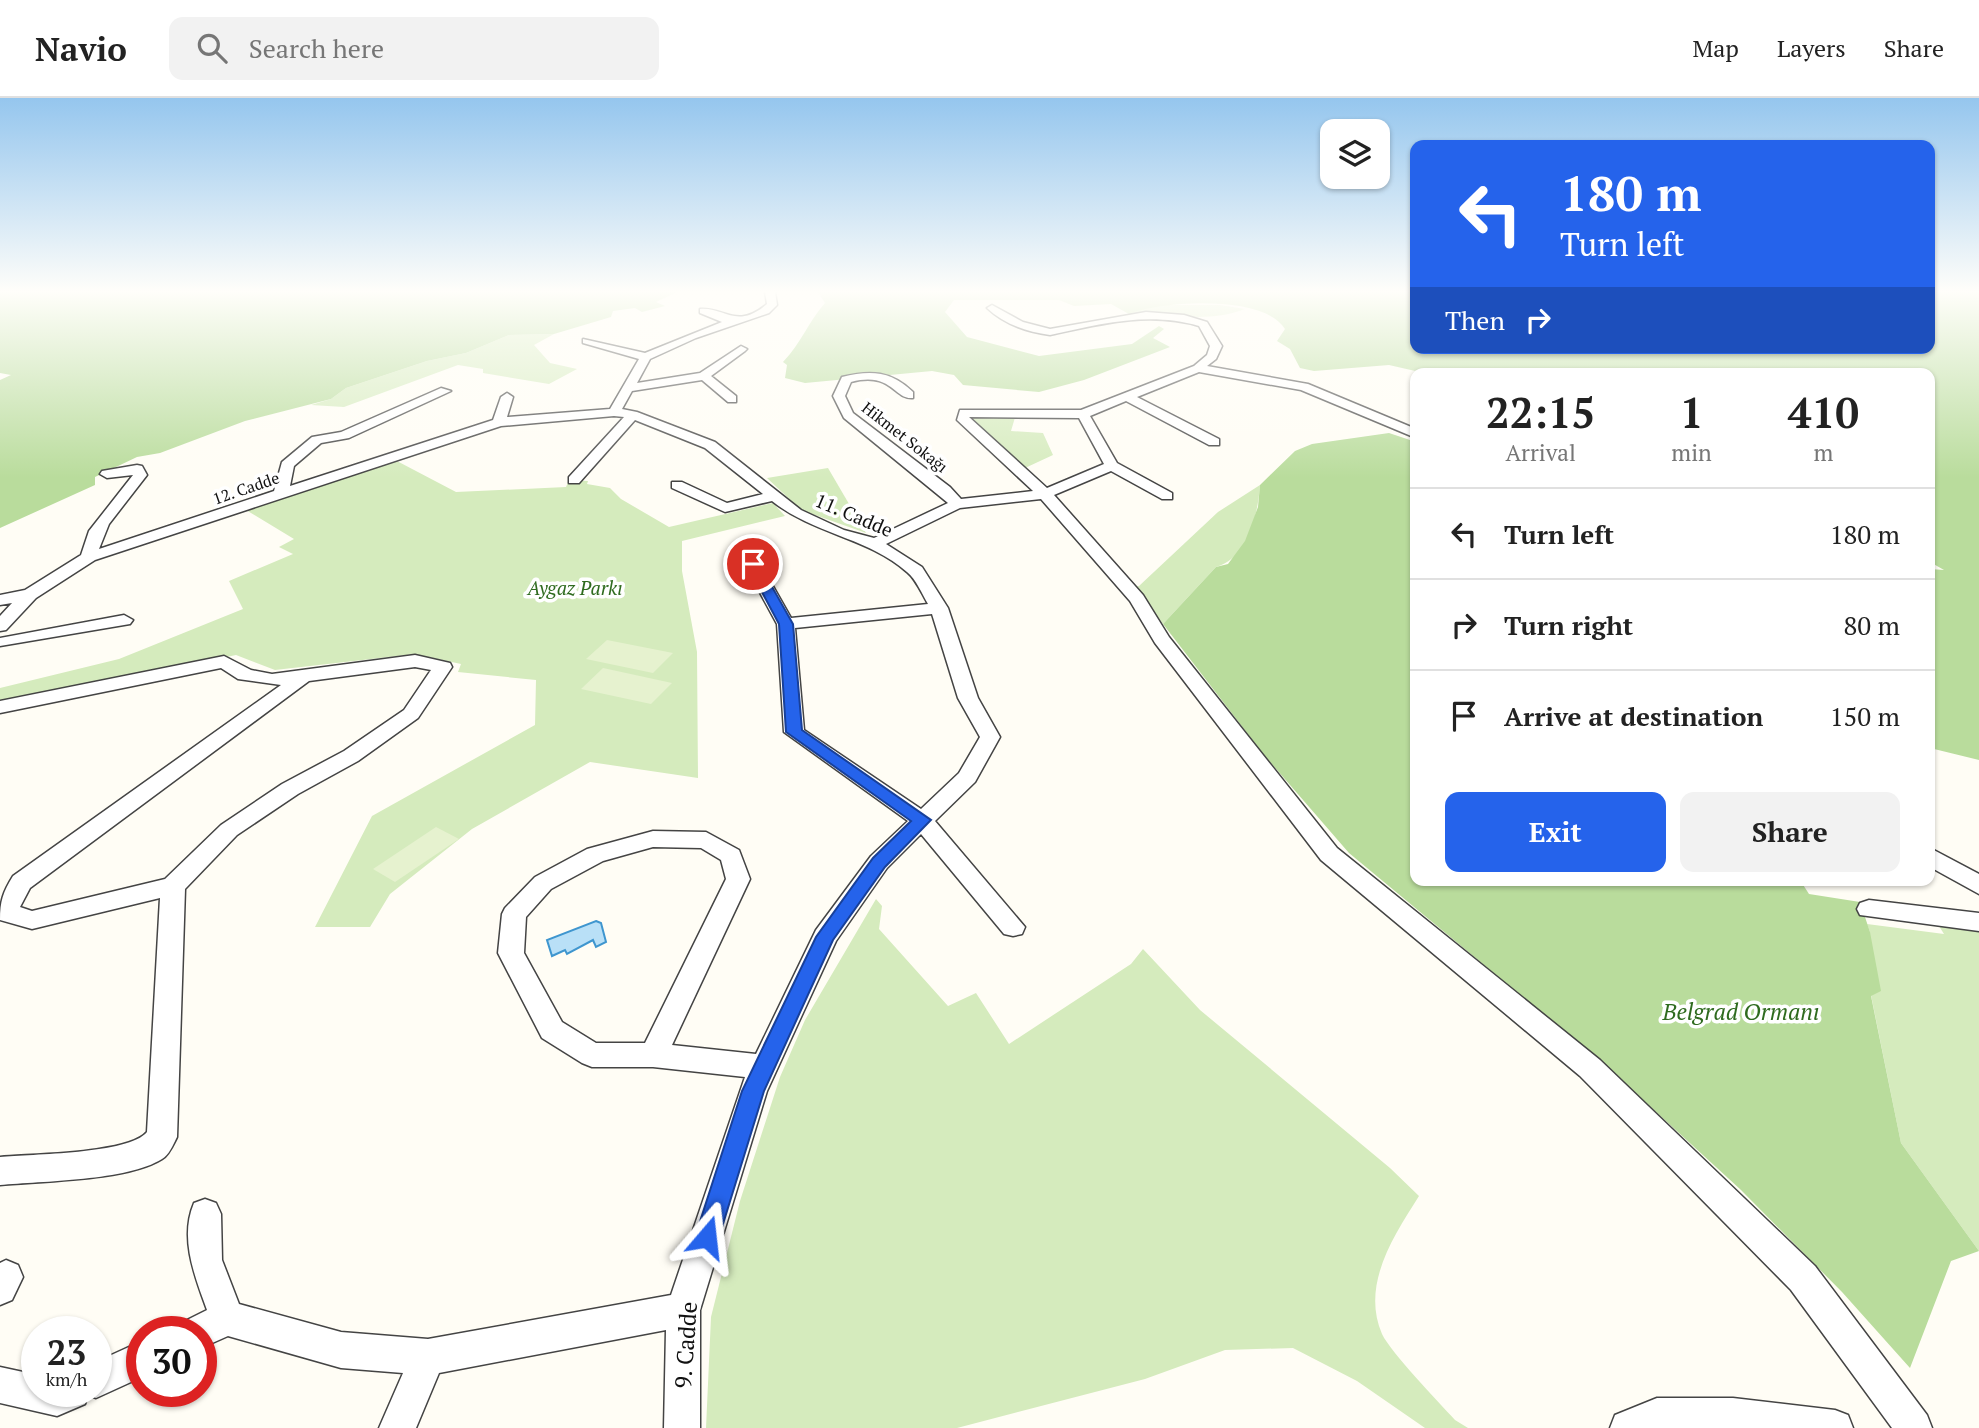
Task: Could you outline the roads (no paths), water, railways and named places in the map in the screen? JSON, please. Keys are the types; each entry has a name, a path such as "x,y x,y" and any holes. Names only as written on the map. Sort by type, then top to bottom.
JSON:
{"street":[{"path":"635,354 646,357 653,354"},
{"path":"630,388 705,376 734,354"},
{"path":"1213,354 1198,368 1083,414 964,413 962,417 1045,494 1137,599 1161,639 1329,854 1610,1087 1803,1278 1914,1428"},
{"path":"614,412 646,357"},
{"path":"1198,368 1304,387 1410,431"},
{"path":"705,376 732,399"},
{"name":"Hikmet Sokağı","path":"909,395 895,379 884,376 846,380 839,396 848,415 945,490 957,505"},
{"path":"281,494 287,465 317,440 344,435 445,391"},
{"path":"499,422 507,397"},
{"path":"1127,397 1150,406 1214,442"},
{"name":"11. Cadde","path":"614,412 633,415 710,445 796,513 875,544 916,570 939,608 968,698 990,737 967,777 922,820"},
{"name":"12. Cadde","path":"2,637 15,622 17,610 30,594 89,557 499,422 614,412"},
{"path":"1083,414 1112,466 1167,496"},
{"path":"575,480 633,415"},
{"path":"305,432 317,440"},
{"path":"875,544 957,505 1045,494 1112,466"},
{"path":"89,557 96,527 131,492 140,475 137,469 107,474"},
{"path":"677,485 725,508 774,496"},
{"path":"742,545 786,624 794,732 922,820 1013,928"},
{"path":"0,600 30,594"},
{"path":"786,624 939,608"},
{"path":"2,637 124,620"},
{"path":"0,707 224,662 245,675 272,680 415,662 443,667 411,714 351,756 290,789 229,830 173,886 32,920 5,912 21,881 305,676"},
{"name":"9. Cadde","path":"682,1428 684,1310 753,1091 825,937 879,862 922,820"},
{"path":"653,1055 738,879 730,856 706,840 653,839 595,855 543,883 514,914 511,953 552,1030 592,1055 653,1055 765,1068"},
{"path":"1935,859 1979,885"},
{"path":"0,1171 121,1159 152,1149 162,1137 173,886"},
{"path":"1868,909 1979,922"},
{"path":"205,1214 206,1260 212,1316"},
{"path":"217,1326 341,1350 428,1357 684,1310"},
{"path":"397,1428 428,1357"},
{"path":"0,1385 21,1390"},
{"path":"1628,1428 1657,1416 1708,1416 1835,1428"}],"water":[{"path":"596,921 601,923 606,942 596,947 593,940 567,954 565,950 552,956 547,940"}],"park label":[{"name":"Aygaz Parkı","path":"575,588"},
{"name":"Belgrad Ormanı","path":"1741,1012"}]}
